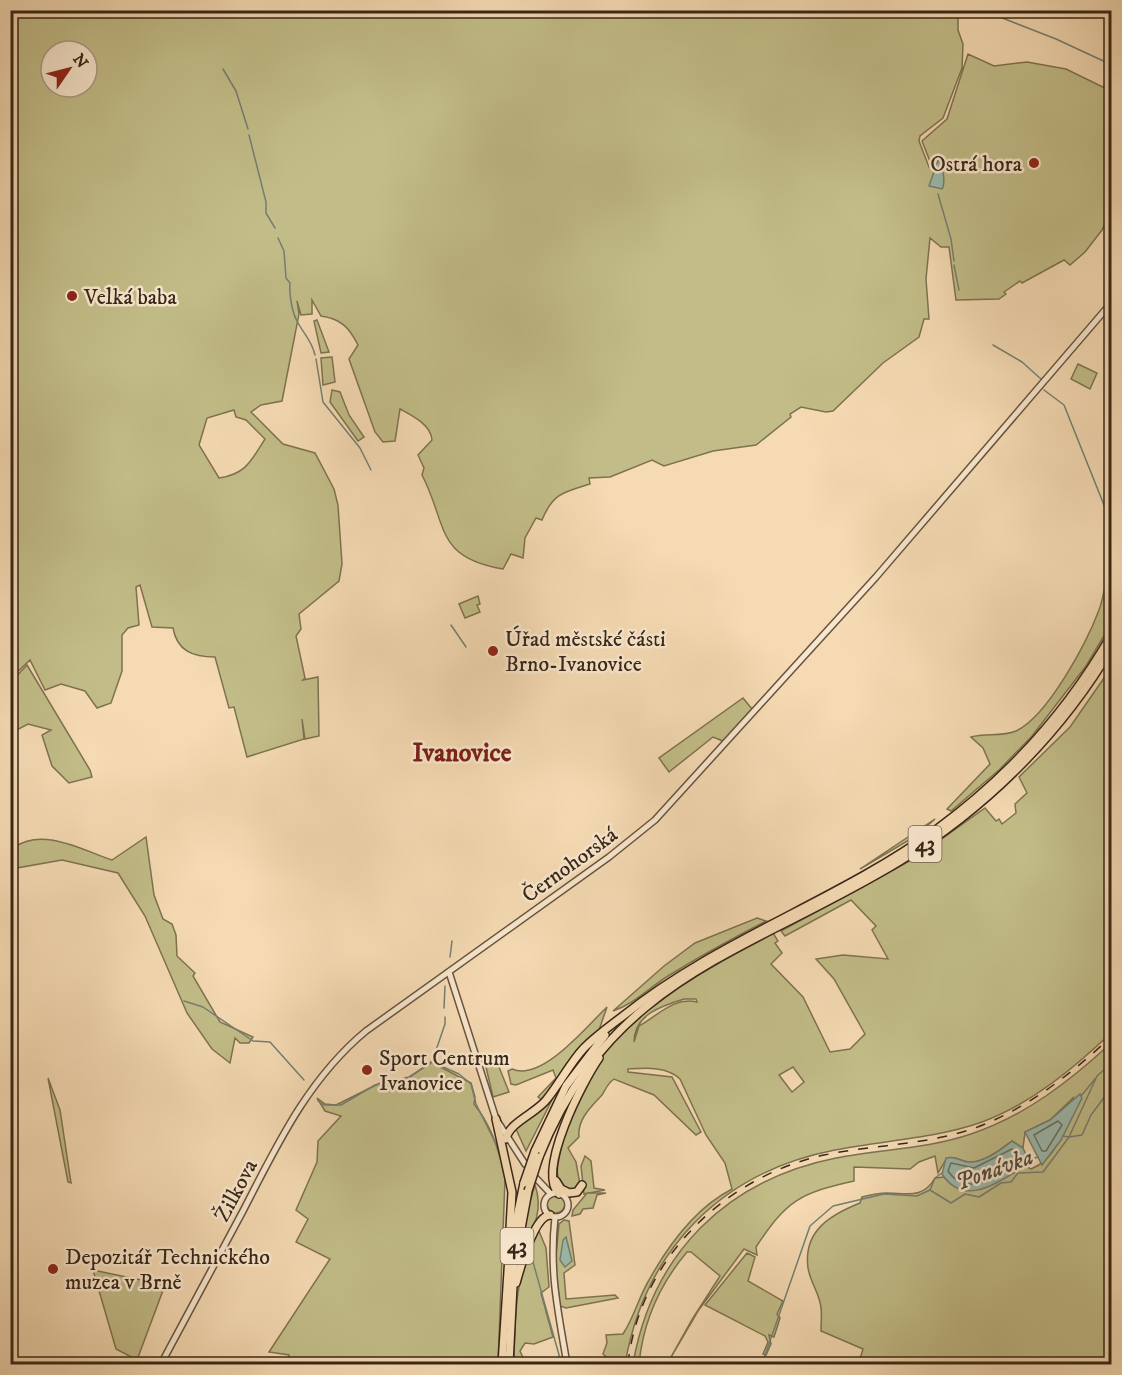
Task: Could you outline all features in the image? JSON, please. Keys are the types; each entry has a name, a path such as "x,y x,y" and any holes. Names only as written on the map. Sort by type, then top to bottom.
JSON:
{"highway":[{"name":"43","path":"502,1365 509,1257 524,1184 557,1102 575,1072 606,1034 633,1008 693,965 885,862 953,817 989,787 1031,745 1066,704 1112,634"},
{"name":"43","path":"509,1365 511,1303 519,1229 537,1154 570,1093 615,1033 636,1012 685,977 887,868 957,821 1033,752 1067,712 1112,647"},
{"path":"506,1139 512,1128 547,1100 586,1045 633,1008"},
{"path":"552,1195 555,1158 564,1127 579,1093 615,1033"},
{"path":"496,1119 504,1128 512,1128"},
{"path":"496,1119 505,1151 512,1192 509,1257"},
{"path":"505,1151 508,1146 513,1148"},
{"path":"555,1158 555,1176 561,1189 573,1194 582,1185"},
{"path":"511,1303 522,1258 541,1219 553,1216"}],"street":[{"name":"Černohorská","path":"306,1096 320,1076 346,1048 645,829 827,631 1112,302"},
{"path":"449,972 496,1119 506,1139 525,1164"},
{"name":"Žilkova","path":"161,1365 306,1096"},
{"path":"553,1216 564,1214 567,1209 565,1199 552,1195 545,1208 553,1216 553,1288 567,1365"}],"shaded area":[{"path":"11,11 958,11 958,30 963,44 962,68 943,118 920,136 919,141 929,167 931,164 922,141 947,119 968,54 994,66 1027,62 1066,69 1111,91 1111,211 1102,230 1085,252 1070,265 1064,260 1022,283 1020,281 1004,292 1006,294 999,299 956,300 949,247 941,247 930,238 926,279 929,319 924,319 919,337 883,363 833,411 826,412 801,407 756,445 713,451 664,466 652,460 610,477 589,478 590,484 560,495 550,504 542,520 536,518 525,538 523,558 511,554 503,569 481,564 454,547 446,536 422,475 424,468 418,455 432,440 428,430 400,409 395,441 383,442 375,432 349,359 358,345 355,339 339,322 321,316 312,300 312,314 301,315 297,301 299,314 282,401 261,405 251,412 283,444 315,453 334,489 338,505 342,564 339,581 299,614 301,629 296,636 305,678 303,680 318,677 319,736 305,739 302,719 304,739 247,757 234,707 229,708 215,657 200,656 187,651 178,642 173,628 152,627 140,585 136,587 139,625 128,628 122,635 122,671 111,703 97,708 85,691 61,684 45,690 30,660 11,678","holes":["234,410 236,417 246,420 265,439 242,470 219,478 199,445 207,418"]},
{"path":"317,320 329,352 321,353 314,321"},
{"path":"332,357 335,382 323,385 321,358"},
{"path":"1078,364 1097,373 1090,389 1071,379"},
{"path":"332,390 340,392 349,415 364,437 358,441 330,402"},
{"path":"1111,571 1111,624 1086,666 1032,736 999,770 951,811 947,809 990,764 983,748 971,737 1016,731 1028,723 1053,695 1076,658 1093,624"},
{"path":"478,596 480,604 477,605 480,612 465,618 459,604"},
{"path":"27,665 92,777 69,783 52,766 42,735 51,730 28,724 11,733 11,682"},
{"path":"1111,668 1112,1032 1051,1084 1018,1105 982,1122 928,1136 835,1150 794,1161 757,1177 724,1197 695,1222 670,1252 650,1286 635,1323 625,1364 615,1364 603,1354 607,1343 606,1335 623,1334 649,1280 674,1240 706,1206 732,1189 725,1163 706,1135 680,1079 669,1072 648,1068 628,1069 628,1072 672,1077 701,1132 696,1135 654,1095 614,1079 586,1113 580,1124 579,1137 568,1148 576,1162 580,1184 575,1192 563,1189 557,1172 560,1145 586,1083 598,1062 615,1040 655,1004 701,973 773,933 778,941 775,943 782,953 771,964 803,997 830,1052 850,1049 865,1034 834,979 816,959 843,955 888,959 872,930 876,926 851,900 785,936 781,931 915,858 985,808 996,821 999,819 1002,824 1016,813 1015,804 1027,793 1019,777 1070,727","holes":["684,999 696,999 697,1002 681,1002 666,1008 639,1026 634,1042 635,1033 639,1025 644,1018 666,1005","793,1067 804,1082 792,1092 779,1075"]},
{"path":"743,698 752,709 723,741 713,737 669,772 659,758"},
{"path":"935,819 916,836 860,869"},
{"path":"146,837 154,895 163,919 172,924 176,935 177,956 195,973 193,976 220,1022 253,1037 249,1043 240,1043 235,1038 230,1063 212,1049 187,1013 145,916 118,873 62,860 11,869 15,847 26,841 51,840 112,860"},
{"path":"757,918 766,921 692,961 635,1000 613,1011 664,966 695,943"},
{"path":"607,1007 599,1030 566,1065 542,1100 538,1097 556,1078 553,1070 516,1085 511,1084 508,1071 537,1068 550,1060 576,1039"},
{"path":"1111,1043 1111,1364 872,1364 860,1359 863,1349 821,1331 820,1303 808,1268 808,1255 814,1234 829,1219 860,1203 862,1197 881,1193 920,1192 935,1178 944,1177 953,1185 974,1190 995,1183 1025,1166 1031,1169 1041,1164 1060,1140 1073,1098 1050,1120 1025,1132 1023,1148 1012,1141 992,1155 975,1162 953,1157 947,1158 938,1173 935,1156 919,1162 910,1169 854,1167 854,1181 820,1190 796,1201 767,1231 756,1247 757,1255 744,1249 698,1311 667,1364 693,1318 720,1276 691,1252 687,1252 677,1264 654,1305 644,1334 639,1364 633,1364 643,1324 657,1288 677,1256 700,1228 728,1204 761,1184 796,1169 836,1158 938,1143 991,1126 1010,1118 1046,1096"},
{"path":"431,1062 471,1083 475,1097 474,1104 490,1130 503,1169 505,1179 498,1364 288,1364 289,1355 269,1352 330,1259 296,1242 308,1219 296,1210 317,1162 318,1141 341,1116 325,1111 317,1098 325,1104 336,1105 380,1083 407,1079"},
{"path":"490,1063 496,1063 499,1067 509,1092 493,1097 486,1067"},
{"path":"48,1078 60,1110 71,1183 68,1182"},
{"path":"553,1098 526,1151 516,1129"},
{"path":"585,1156 591,1161 594,1188 605,1190 584,1194 581,1166"},
{"path":"535,1185 538,1212 522,1252 526,1214"},
{"path":"587,1193 606,1193 597,1195 593,1208 583,1209 580,1214 572,1216 573,1210"},
{"path":"556,1195 562,1198 565,1204 562,1210 556,1213 550,1210 547,1204 550,1198"},
{"path":"564,1220 569,1221 575,1265 564,1273 566,1299 615,1295 618,1298 566,1308 560,1306 555,1267 559,1224"},
{"path":"539,1231 546,1248 549,1287 541,1293 553,1337 534,1344 525,1343 520,1351 526,1364 514,1364 520,1280"},
{"path":"747,1253 755,1257 748,1281 783,1301 777,1314 780,1318 774,1337 769,1335 771,1344 766,1355 763,1354 768,1342 765,1336 705,1305"},
{"path":"93,1270 165,1285 137,1360 116,1349"}],"water":[{"path":"938,160 943,174 942,189 929,186"},
{"path":"1080,1094 1082,1098 1061,1140 1042,1165 1025,1132 1050,1120"},
{"path":"1012,1141 1023,1148 1028,1159 1025,1166 993,1184 972,1191 961,1190 951,1184 942,1174 946,1158 953,1157 975,1162 998,1152"},
{"path":"566,1237 572,1261 565,1267 560,1260 563,1240"}],"waterway":[{"path":"982,10 1056,39 1112,65"},
{"path":"223,69 236,91 248,129"},
{"path":"249,135 266,202 266,213 275,228"},
{"path":"938,194 951,239 954,261"},
{"path":"278,238 284,251 286,278 290,283 290,297 294,313 315,355"},
{"path":"954,265 959,290"},
{"path":"993,345 1022,362 1041,379"},
{"path":"316,359 323,402 360,448 371,470"},
{"path":"1044,390 1064,405 1112,525"},
{"path":"1112,574 1107,580 1112,590"},
{"path":"451,625 466,647"},
{"path":"450,957 452,941"},
{"path":"444,1008 445,986"},
{"path":"184,1001 203,1007 253,1041 270,1042 304,1080"},
{"path":"445,1017 445,1024 432,1062 459,1074 471,1084 476,1104 500,1152"},
{"path":"318,1101 324,1105 341,1105 375,1085 409,1077 431,1063"},
{"name":"Ponávka","path":"762,1364 810,1226 833,1206 884,1194 917,1196 930,1190 951,1203 965,1194 979,1197 1001,1183 1011,1182 1018,1173 1043,1172 1069,1137 1097,1076 1112,1063"},
{"name":"Ponávka","path":"1081,1096 1095,1079"},
{"path":"1063,1136 1082,1135 1091,1115 1112,1087"},
{"path":"1026,1161 1038,1157"},
{"path":"930,1190 935,1178 942,1173"},
{"path":"533,1262 561,1362"}],"railway":[{"path":"628,1364 635,1326 649,1291 668,1258 693,1229 721,1203 753,1182 787,1166 824,1155 936,1138 972,1129 992,1121 1047,1090 1112,1036"}],"place":[{"name":"Ostrá hora","path":"1034,163"},
{"name":"Velká baba","path":"72,296"},
{"name":"Úřad městské části Brno-Ivanovice","path":"493,651"},
{"name":"Sport Centrum Ivanovice","path":"367,1070"},
{"name":"Depozitář Technického muzea v Brně","path":"53,1269"}],"district":[{"name":"Ivanovice","path":"462,752"}]}
